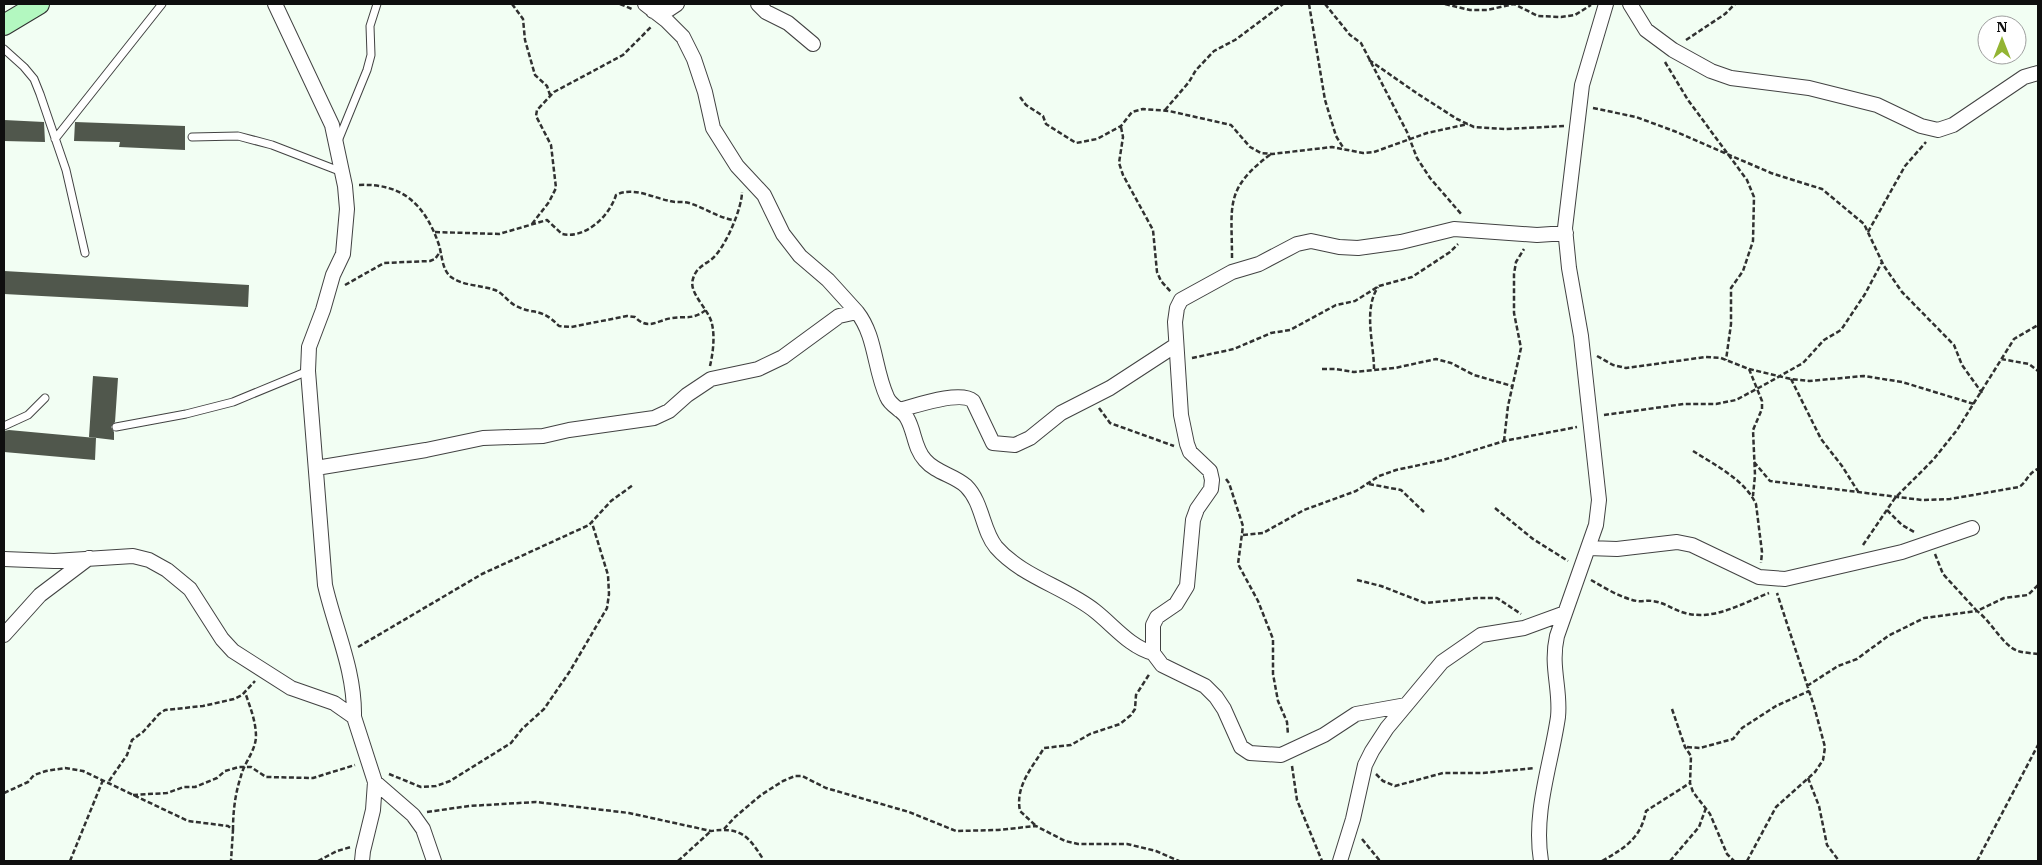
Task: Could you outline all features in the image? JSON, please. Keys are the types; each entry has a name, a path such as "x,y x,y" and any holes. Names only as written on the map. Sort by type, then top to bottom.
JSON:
{"street":[{"path":"4,26 39,4"},
{"path":"275,4 332,125 337,144 347,209 343,254 333,275 323,310 309,347 308,371 325,585 346,654 351,677 354,717 375,782 373,810 364,844 362,861"},
{"path":"653,10 668,10 677,4"},
{"path":"758,4 766,12 788,23 813,44"},
{"path":"1541,861 1540,809 1558,715 1554,652 1565,613 1596,525 1599,500 1582,345 1566,234 1576,125 1582,85 1606,4"},
{"path":"1630,4 1646,30 1673,50 1711,71 1731,78 1809,88 1877,105 1921,126 1938,130 1953,125 2024,77 2038,73"},
{"path":"653,10 683,38 694,59 705,92 713,128 743,174 764,195 783,234 800,256 828,280 864,321 886,396 891,405 907,417 915,442 924,460 937,471 966,486 975,497 995,546 1001,552 1019,566 1094,610 1141,650 1153,653"},
{"path":"1406,705 1356,714 1340,726 1291,751 1269,755 1250,753 1241,747 1224,709 1216,697 1205,686 1162,665 1153,653 1152,625 1158,617 1176,604 1187,586 1193,520 1197,509 1211,489 1212,480 1210,471 1205,464 1190,452 1181,415 1176,322 1180,303 1191,294 1232,272 1258,264 1297,244 1311,241 1339,247 1358,248 1401,242 1454,229 1472,229 1501,234 1566,234"},
{"path":"316,468 418,452 483,438 544,436 569,430 654,418 669,411 687,395 707,382 758,369 783,357 839,316 857,312"},
{"path":"899,410 956,397 968,397 973,401 993,443 1015,445 1030,438 1076,404 1093,398 1177,349"},
{"path":"1588,548 1617,549 1678,542 1692,544 1759,577 1785,579 1902,552 1930,540 1952,536 1972,528"},
{"path":"4,559 54,561 133,556 149,560 167,570 190,589 222,639 233,651 291,688 334,703 354,717"},
{"path":"4,635 40,595 90,558"},
{"path":"1340,861 1365,765 1387,728 1442,662 1481,635 1541,623 1565,613"},
{"path":"375,782 413,815 424,829 434,861"}],"lane":[{"path":"55,139 162,4"},
{"path":"337,144 367,70 371,55 370,26 377,4"},
{"path":"4,49 24,66 34,78 66,170 85,253"},
{"path":"192,137 238,136 272,145 343,179"},
{"path":"116,427 186,414 233,402 308,371"},
{"path":"4,426 28,415 46,398"}],"path":[{"path":"512,4 523,20 525,40 536,74 547,86 550,95"},
{"path":"1164,111 1189,82 1196,70 1214,51 1235,40 1283,4"},
{"path":"1309,4 1325,100 1336,136 1344,149"},
{"path":"1177,349 1193,359 1234,349 1271,333 1290,330 1336,305 1355,301 1379,286 1412,277 1450,252 1472,229 1430,178 1417,158 1410,139 1361,44 1350,35 1325,4"},
{"path":"1445,4 1470,10 1487,10 1514,4 1538,16 1561,17 1575,15 1593,4"},
{"path":"1673,50 1725,14 1735,4"},
{"path":"531,226 549,202 556,188 551,145 536,116 537,110 550,95 623,55 646,33 653,10"},
{"path":"1368,60 1418,94 1468,124 1489,129 1576,125"},
{"path":"1665,61 1688,100 1729,153 1747,180 1754,197 1753,241 1743,271 1731,288 1731,324 1726,360"},
{"path":"1020,97 1026,105 1043,116 1046,124 1076,143 1090,142 1121,126 1132,112 1138,109 1164,111 1231,125 1250,147 1260,153 1272,154 1332,147 1363,153 1374,152 1427,133 1468,124"},
{"path":"1579,105 1636,117 1729,153 1771,173 1822,189 1864,224 1882,262 1902,292 1954,345 1962,365 1982,393"},
{"path":"1121,126 1123,137 1119,163 1123,175 1152,230 1157,272 1161,281 1180,303"},
{"path":"1868,232 1904,166 1938,130"},
{"path":"1232,272 1234,197 1238,186 1246,174 1272,154"},
{"path":"707,382 713,337 712,325 707,309 693,291 692,282 695,272 712,259 725,242 733,220 741,206 743,174"},
{"path":"343,179 378,184 401,192 418,204 434,232 444,267 451,276 496,290 518,307 533,310 552,318 559,326 571,327 627,316 635,316 640,322 653,324 667,319 698,316 707,309"},
{"path":"434,232 499,234 547,220 562,234 584,232 611,207 616,195 624,193 644,193 670,201 687,202 717,217 733,220"},
{"path":"1504,441 1512,386 1521,348 1514,313 1516,262 1537,235"},
{"path":"341,291 345,285 378,266 395,262 430,262 440,252"},
{"path":"1242,535 1262,533 1304,510 1356,491 1396,470 1443,460 1504,441 1590,420 1684,404 1716,404 1736,400 1804,363 1824,340 1841,330 1865,294 1882,262"},
{"path":"1374,369 1370,317 1374,293 1379,286"},
{"path":"1851,563 1895,498 1934,460 1982,393 2014,339 2038,325"},
{"path":"1582,345 1613,365 1626,368 1706,357 1726,360 1749,369 1791,379 1876,378 1902,382 1974,404"},
{"path":"1322,369 1354,372 1394,368 1436,359 1451,363 1474,375 1512,386"},
{"path":"2001,359 2029,364 2038,371"},
{"path":"1749,369 1758,389 1762,409 1753,430 1753,498"},
{"path":"1791,379 1821,439 1842,466 1859,493"},
{"path":"1093,398 1110,423 1190,452"},
{"path":"1693,451 1734,478 1753,498 1756,504 1762,552 1759,577"},
{"path":"1754,462 1770,481 1823,486 1895,498 1950,499 2014,488 2025,483 2031,472 2038,469"},
{"path":"1205,464 1221,474 1229,483 1243,526 1238,564 1258,601 1273,639 1272,674 1278,702 1288,722 1297,800 1322,861"},
{"path":"1367,484 1401,490 1424,512"},
{"path":"346,654 482,574 592,523 611,502 633,485"},
{"path":"1495,508 1545,548 1623,596 1637,601 1662,603 1686,614 1703,614 1739,608 1799,577"},
{"path":"1887,509 1902,525 1930,540 1943,574 1977,611 1990,621 2011,647 2018,651 2038,654"},
{"path":"131,795 168,793 184,787 195,787 217,778 225,771 246,766 254,768 266,777 313,778 353,767 369,760 403,782 421,787 436,786 469,770 511,743 522,729 544,710 570,671 607,608 609,594 608,575 592,523"},
{"path":"1357,580 1380,586 1426,603 1497,598 1516,612 1541,623"},
{"path":"1807,686 1838,666 1857,659 1888,636 1924,618 1977,611 2004,598 2028,595 2038,585"},
{"path":"1747,861 1776,807 1808,778 1823,760 1825,746 1776,590"},
{"path":"1153,653 1150,672 1136,695 1135,709 1131,716 1120,724 1090,734 1071,746 1044,748 1029,770 1018,794 1020,811 1036,826 1065,841 1078,844 1127,844 1156,851 1179,861"},
{"path":"109,781 127,755 132,740 165,710 203,706 234,699 258,679 270,676"},
{"path":"231,861 233,809 241,775 256,739 255,724 245,691"},
{"path":"1686,747 1700,748 1733,739 1742,728 1776,706 1809,691"},
{"path":"1672,709 1691,756 1690,783 1693,792 1706,808 1727,854 1734,861"},
{"path":"1978,861 2038,745"},
{"path":"1365,765 1383,781 1394,786 1443,772 1483,773 1548,766"},
{"path":"4,794 28,782 34,774 65,768 83,770 109,781 131,795 188,821 228,826 233,830"},
{"path":"724,829 761,795 795,776 802,776 826,788 909,812 956,831 998,830 1036,826"},
{"path":"1808,778 1819,806 1827,845 1839,861"},
{"path":"70,861 103,780"},
{"path":"1602,861 1634,840 1643,826 1646,811 1690,783"},
{"path":"413,815 469,806 536,802 629,813 711,831 724,829 743,833 752,841 763,859"},
{"path":"1670,861 1699,827 1706,808"},
{"path":"1350,828 1364,841 1380,861"},
{"path":"678,861 711,831"},
{"path":"318,861 337,851 364,844"}],"building":[{"path":"4,120 44,122 45,142 4,141"},
{"path":"75,122 185,126 185,150 119,147 120,142 74,141"},
{"path":"4,271 249,285 248,307 4,294"},
{"path":"93,376 118,378 115,422 111,427 114,432 114,440 89,437"},
{"path":"4,431 96,438 95,460 4,452"}]}
